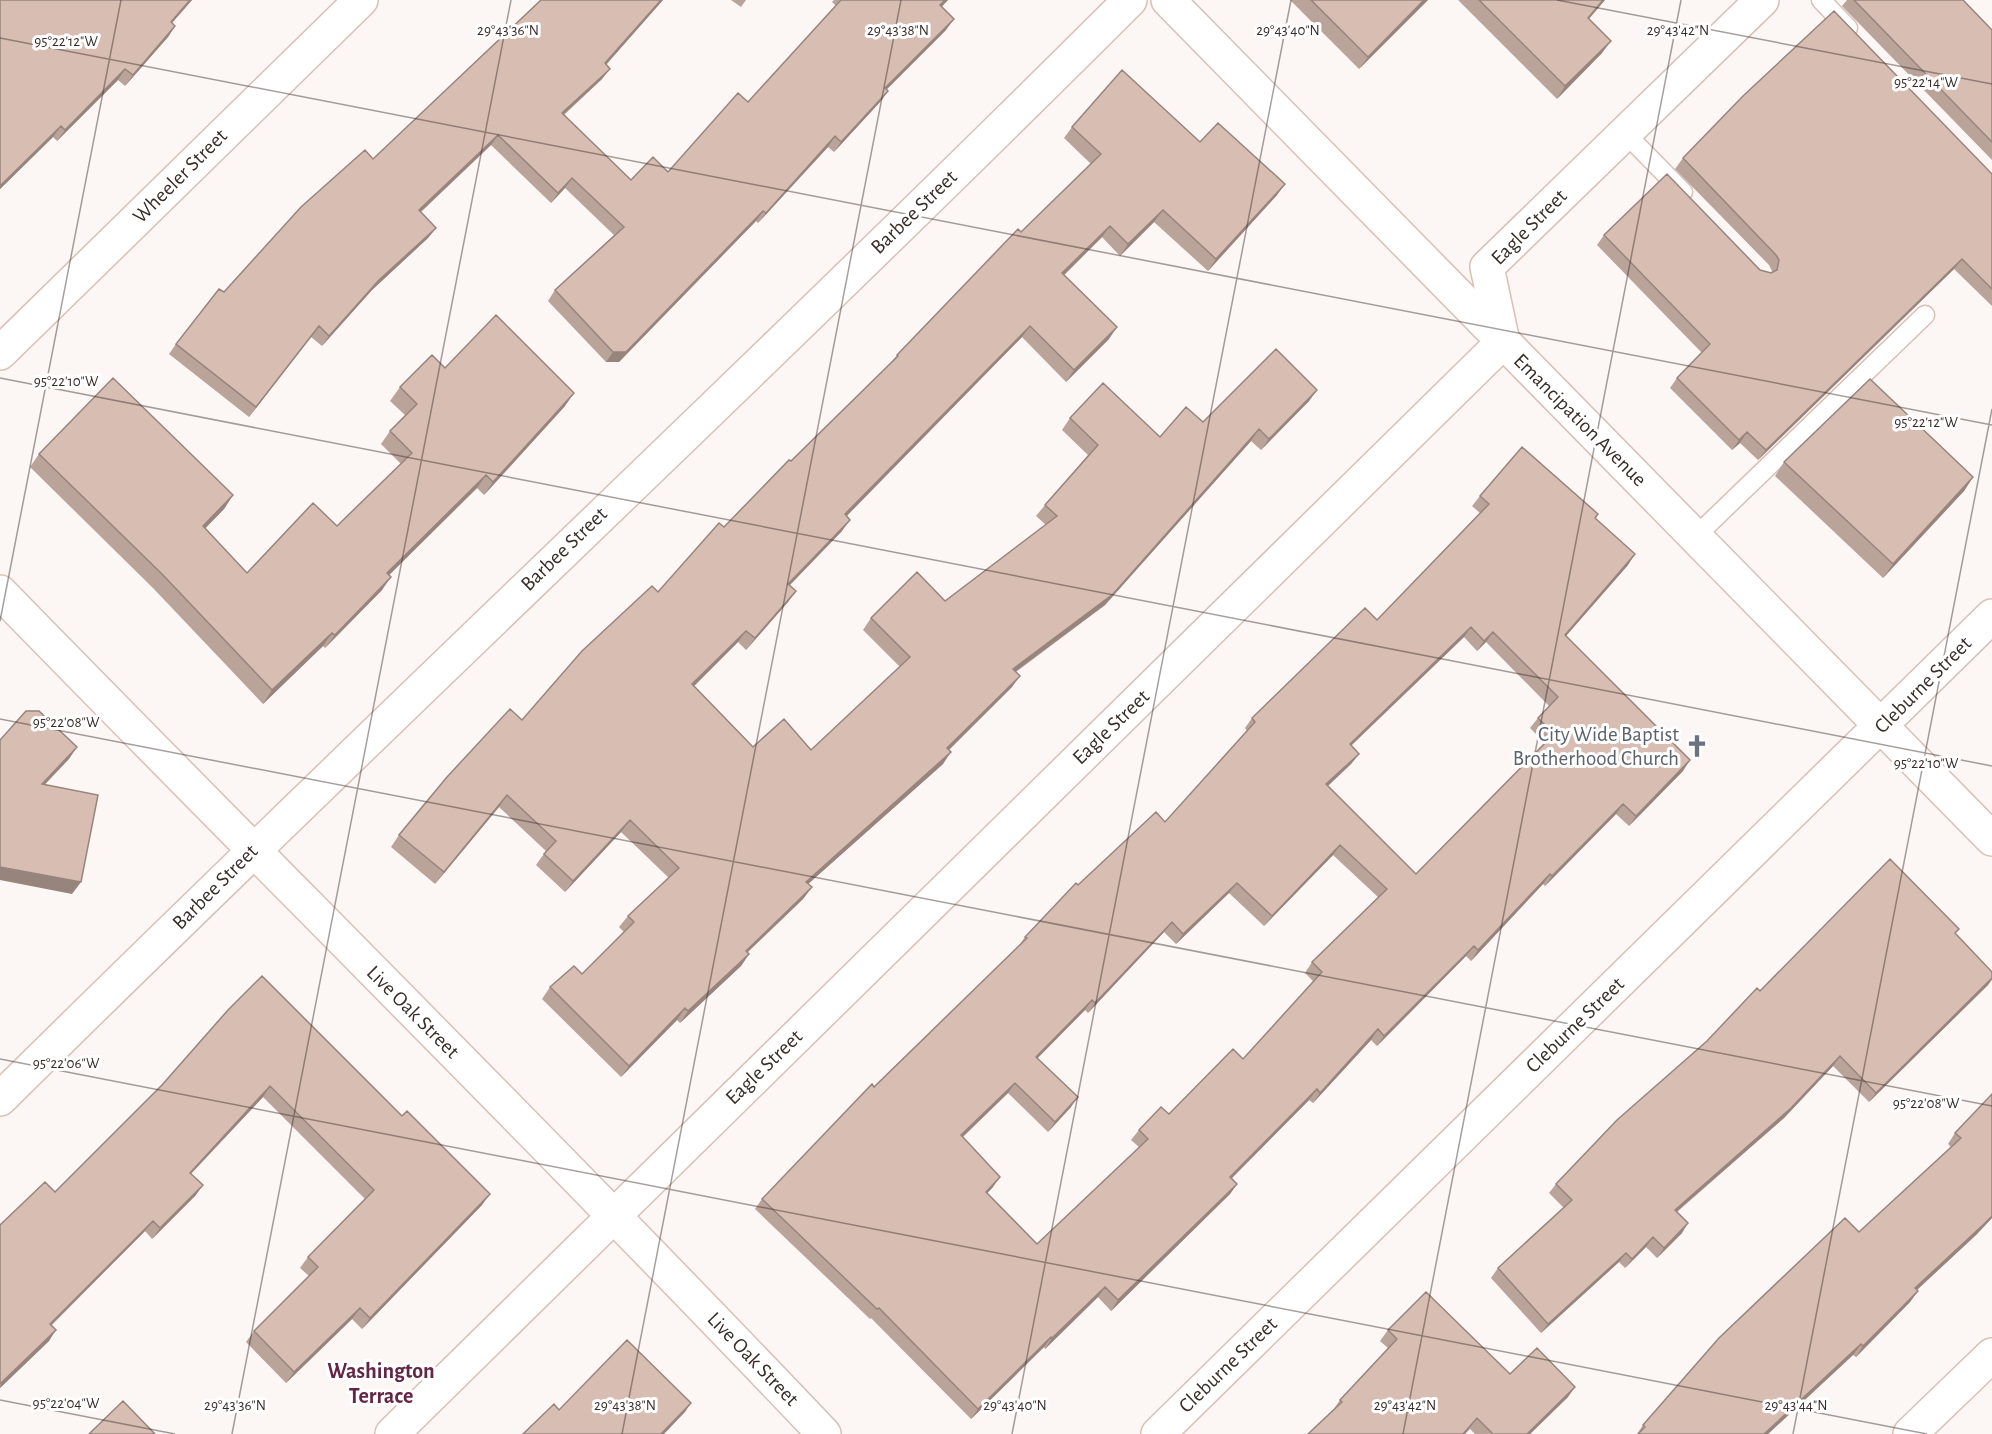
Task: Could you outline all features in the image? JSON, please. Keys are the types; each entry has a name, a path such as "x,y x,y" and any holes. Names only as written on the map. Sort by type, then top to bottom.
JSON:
{"street":[{"name":"Wheeler Street","path":"0,353 361,0"},
{"name":"Barbee Street","path":"0,1099 252,850 917,209 1130,0"},
{"name":"Emancipation Avenue","path":"1168,0 1992,839"},
{"name":"Eagle Street","path":"392,1434 1503,342 1487,267 1762,0"},
{"name":"Live Oak Street","path":"0,592 252,850 615,1214 824,1434"},
{"name":"Cleburne Street","path":"1158,1434 1992,616"},
{"path":"1910,1434 1992,1355"}],"lane":[{"path":"1821,0 1862,42"},
{"path":"1625,133 1697,207"},
{"path":"1695,537 1925,315"}],"building":[{"path":"0,0 190,0 171,22 175,26 133,75 125,69 65,130 61,126 0,186"},
{"path":"541,0 661,0 605,63 610,69 562,113 631,180 653,157 668,172 738,93 748,102 841,0 945,0 940,5 954,19 885,88 888,91 841,142 835,136 766,213 763,211 626,352 613,352 555,290 624,227 572,178 558,193 498,135 419,210 436,228 379,280 329,336 319,326 256,407 176,344 219,289 224,292 301,207 365,150 373,159"},
{"path":"1311,0 1424,0 1368,57"},
{"path":"1479,0 1603,0 1588,18 1611,41 1565,86"},
{"path":"1854,0 1963,0 1992,30 1992,142"},
{"path":"1834,11 1992,174 1992,289 1962,259 1766,450 1747,432 1739,440 1677,378 1710,344 1604,235 1667,174 1760,270 1771,273 1777,270 1779,260 1776,255 1683,158 1743,96"},
{"path":"1122,70 1200,142 1218,123 1285,184 1216,259 1163,210 1128,244 1110,226 1062,273 1117,327 1074,370 1030,326 845,514 850,520 788,584 796,591 755,638 746,631 692,684 753,747 784,719 811,750 910,657 871,618 917,572 945,601 1057,516 1045,505 1098,445 1070,418 1103,383 1160,437 1186,407 1203,422 1276,349 1317,390 1269,439 1259,429 1113,594 1013,669 1020,676 947,748 951,752 806,882 812,887 746,951 749,954 688,1011 685,1008 629,1066 550,987 574,966 582,974 634,922 628,916 679,868 630,820 573,881 544,854 556,841 507,795 444,872 399,835 447,777 510,709 522,720 582,651 652,586 658,592 719,523 724,527 789,460 791,461 898,356 1018,229 1021,232 1101,154 1072,127"},
{"path":"496,315 574,393 493,482 486,475 387,573 391,577 335,635 332,633 272,690 162,574 39,454 113,378 233,495 203,526 247,573 313,503 337,526 412,453 390,431 417,404 400,387 432,355 445,368"},
{"path":"1870,379 1973,477 1893,564 1784,462"},
{"path":"1522,447 1598,514 1595,518 1635,554 1565,635 1690,760 1636,816 1623,804 1552,876 1550,874 1478,950 1474,946 1384,1036 1378,1029 1320,1093 1317,1089 1230,1177 1237,1184 1118,1300 1105,1287 978,1409 879,1308 877,1309 762,1199 872,1084 874,1087 1027,938 1025,937 1076,883 1078,885 1156,812 1165,822 1255,722 1252,718 1365,608 1377,620 1489,504 1480,496","holes":["1471,627 1484,641 1493,632 1558,697 1538,718 1554,734 1416,874 1326,784 1359,754 1350,744","1340,845 1387,889 1312,962 1322,972 1243,1059 1233,1049 1169,1114 1161,1107 1139,1130 1148,1139 1037,1244 986,1192 1000,1177 961,1135 1015,1083 1055,1122 1078,1097 1036,1057 1092,1000 1095,1003 1172,922 1183,934 1237,883 1272,916"]},
{"path":"26,711 39,711 77,747 42,784 98,795 81,882 0,867 0,740"},
{"path":"1890,859 1959,929 1955,933 1992,972 1992,978 1876,1093 1840,1056 1791,1108 1675,1210 1688,1223 1664,1248 1653,1237 1632,1259 1626,1253 1548,1324 1498,1268 1572,1200 1556,1184 1617,1120 1707,1041 1757,988 1760,991"},
{"path":"262,976 402,1116 407,1111 490,1194 370,1318 360,1308 294,1372 254,1331 318,1267 308,1257 374,1190 270,1086 190,1173 203,1185 160,1228 153,1221 50,1324 56,1330 1,1383 0,1225 45,1182 55,1192 162,1085 228,1010"},
{"path":"1992,1094 1992,1216 1915,1288 1918,1291 1863,1346 1861,1344 1764,1434 1638,1434 1645,1427 1643,1425 1719,1338 1845,1218 1859,1232 1961,1138 1955,1133"},
{"path":"1426,1292 1510,1374 1537,1348 1575,1387 1527,1434 1493,1434 1477,1418 1463,1434 1308,1434 1342,1402 1340,1400 1397,1339 1388,1330"},
{"path":"627,1340 691,1403 661,1434 523,1434 554,1404 559,1410"},
{"path":"123,1401 155,1434 89,1434"}],"place":[{"name":"City Wide Baptist Brotherhood Church","path":"1697,746"}],"district":[{"name":"Washington Terrace","path":"381,1384"}]}
